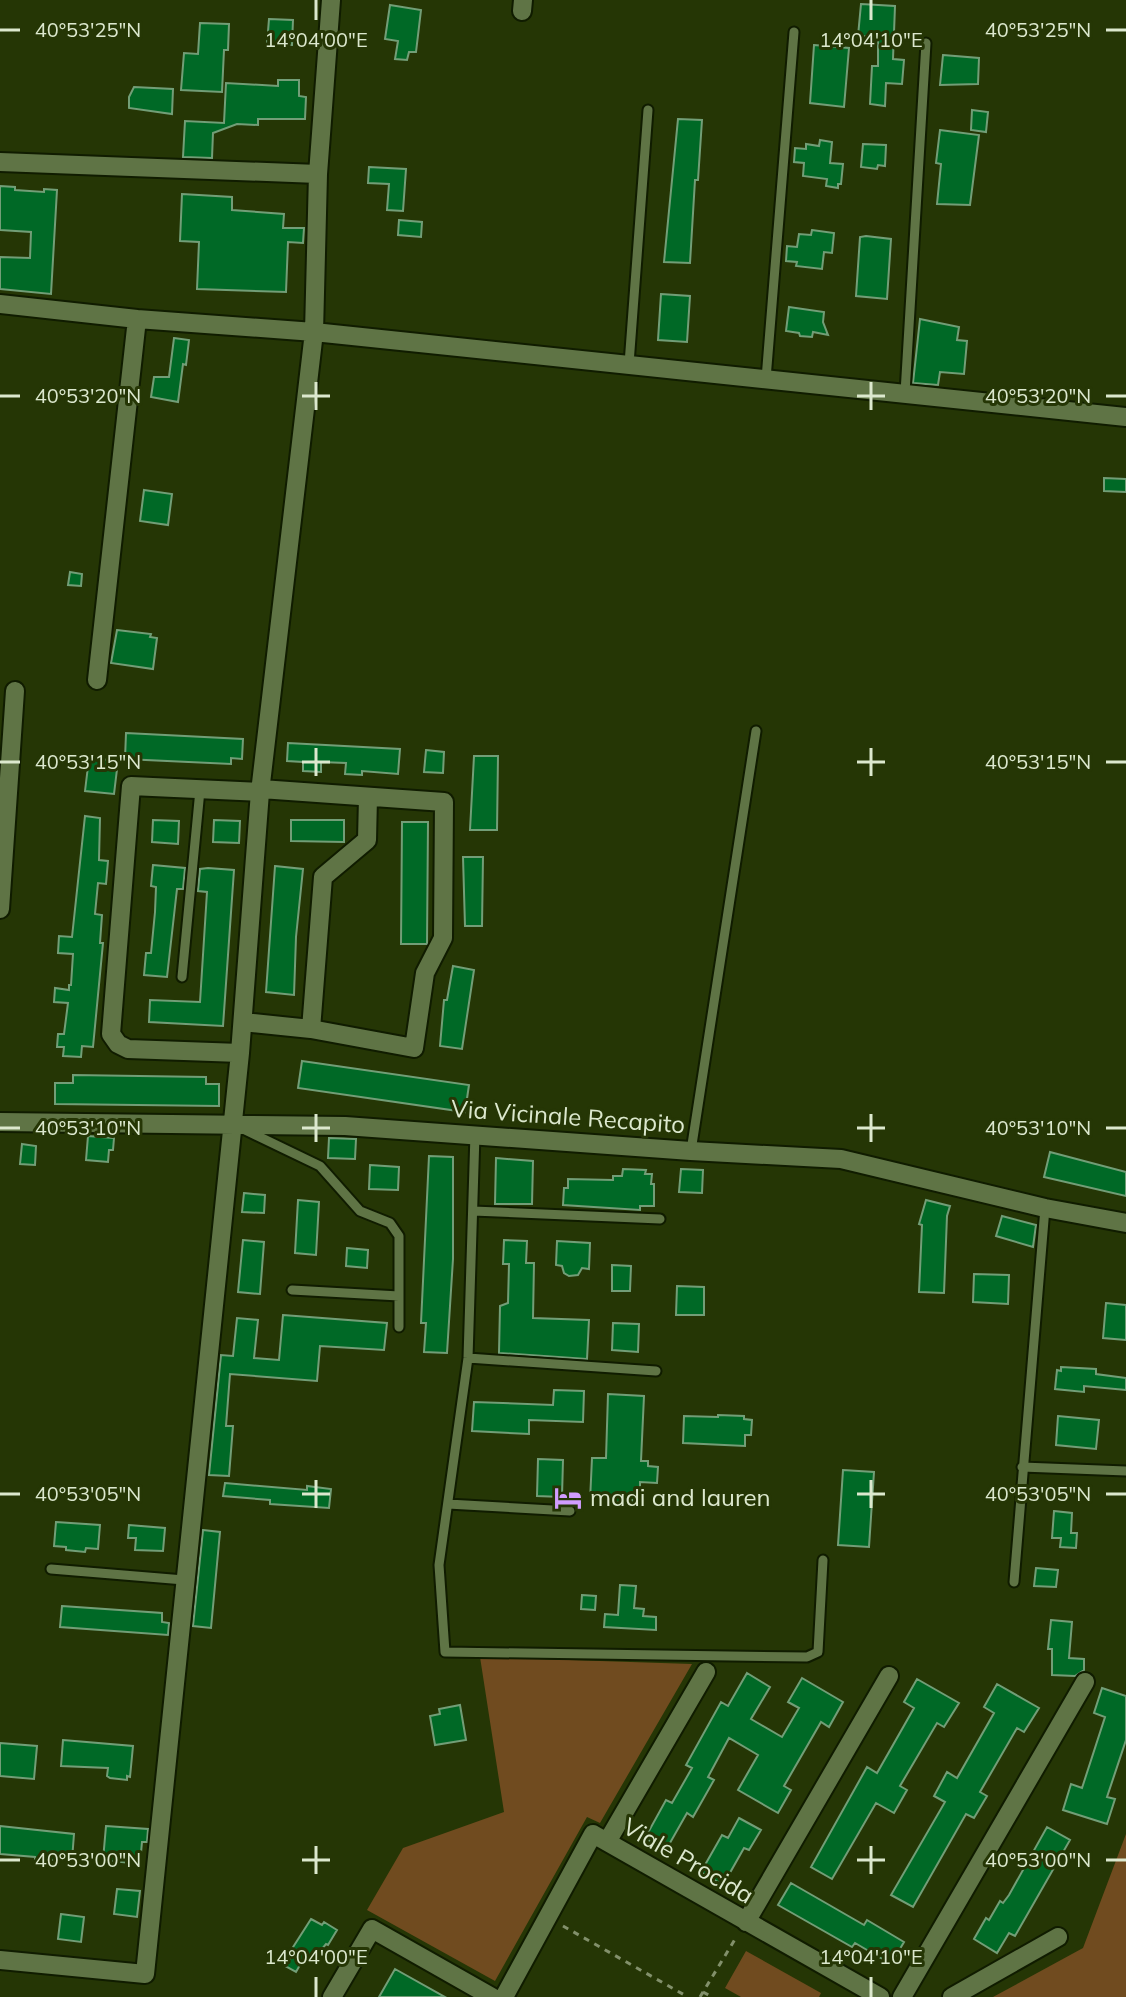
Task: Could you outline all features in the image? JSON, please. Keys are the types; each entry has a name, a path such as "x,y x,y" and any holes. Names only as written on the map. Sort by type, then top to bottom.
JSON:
{"street":[{"path":"0,1960 145,1974 240,1053 261,791 314,332 318,174 331,0"},
{"path":"0,162 318,174"},
{"path":"0,304 137,319 314,332 1126,417"},
{"path":"97,680 137,319"},
{"path":"0,909 15,691"},
{"path":"240,1053 128,1049 118,1044 111,1034 131,786 444,802 443,938 425,973 414,1048 311,1029 243,1022"},
{"path":"311,1029 323,877 367,840 368,797"},
{"name":"Via Vicinale Recapito","path":"0,1122 345,1126 841,1159 1045,1208 1126,1223"},
{"path":"607,1842 706,1672"},
{"path":"746,1922 889,1676"},
{"path":"902,1997 1085,1682"},
{"name":"Viale Procida","path":"504,1997 593,1834 880,1997"},
{"path":"332,1997 372,1929 492,1997"},
{"path":"952,1997 1058,1937"}],"lane":[{"path":"766,379 794,32"},
{"path":"905,393 926,43"},
{"path":"629,364 648,110"},
{"path":"691,1151 756,731"},
{"path":"182,977 200,790"},
{"path":"233,1124 320,1166 360,1211 390,1223 399,1236 399,1327"},
{"path":"475,1134 468,1358 439,1565 445,1652 807,1657 818,1652 823,1560"},
{"path":"1014,1582 1045,1208"},
{"path":"473,1211 660,1219"},
{"path":"292,1290 399,1296"},
{"path":"468,1358 656,1371"},
{"path":"1022,1467 1126,1471"},
{"path":"448,1504 570,1511"},
{"path":"51,1569 184,1580"}],"path":[{"path":"700,1997 746,1922"},
{"path":"563,1926 688,1997"},
{"path":"703,1992 712,1997"}],"shaded area":[{"path":"480,1657 692,1664 600,1823 587,1817 495,1981 367,1910 403,1848 504,1812"},
{"path":"1126,1834 1126,1997 993,1997 1083,1948"},
{"path":"746,1951 821,1993 819,1997 741,1997 725,1988"}],"building":[{"path":"861,4 895,6 893,59 904,60 902,84 886,83 885,106 870,104 872,66 878,66 878,37 858,36"},
{"path":"390,5 421,10 416,52 409,52 407,60 395,59 398,41 385,39"},
{"path":"269,19 293,20 292,45 267,44"},
{"path":"200,23 229,24 222,92 181,90 184,53 198,54"},
{"path":"814,45 849,48 844,107 810,103"},
{"path":"943,55 979,58 978,84 940,85"},
{"path":"278,80 299,80 299,96 306,97 305,119 258,119 258,125 237,124 213,133 212,158 183,157 185,121 224,123 226,83 278,86"},
{"path":"134,87 173,89 172,114 129,108 129,97"},
{"path":"972,110 988,112 986,132 971,130"},
{"path":"678,119 702,120 690,263 664,262"},
{"path":"940,130 979,135 970,205 937,204 941,164 936,163"},
{"path":"820,140 832,142 830,163 843,164 838,188 826,186 827,179 803,176 804,163 794,162 795,148 806,149 806,144 819,146"},
{"path":"863,144 886,145 885,166 878,165 877,169 861,167"},
{"path":"369,167 406,169 403,211 387,210 389,184 368,183"},
{"path":"0,186 15,187 15,190 57,190 51,294 0,289 0,257 30,258 31,232 0,230"},
{"path":"182,194 232,197 232,210 284,214 283,228 304,228 303,243 288,242 286,292 197,289 199,242 180,241"},
{"path":"399,220 422,222 421,237 398,235"},
{"path":"812,230 834,233 832,253 824,252 822,269 796,266 797,262 786,261 787,246 797,247 799,234 811,235"},
{"path":"860,237 891,239 887,299 856,296"},
{"path":"661,294 690,296 687,342 658,340"},
{"path":"789,307 824,312 823,322 828,335 813,332 812,337 800,336 799,333 786,331"},
{"path":"920,319 959,327 957,340 967,341 964,374 940,372 938,385 913,383"},
{"path":"174,338 189,340 178,402 151,397 154,377 169,377"},
{"path":"1104,478 1126,479 1126,492 1104,491"},
{"path":"144,490 172,494 168,525 140,521"},
{"path":"70,572 82,574 81,586 68,585"},
{"path":"117,630 151,634 150,637 157,638 153,669 111,663"},
{"path":"126,733 243,739 242,759 231,758 231,764 125,759"},
{"path":"288,743 400,749 398,774 362,771 362,775 345,774 346,763 321,762 321,772 303,771 303,762 287,761"},
{"path":"426,750 444,752 443,773 424,772"},
{"path":"474,756 498,756 497,830 470,830"},
{"path":"89,758 118,761 114,794 85,791"},
{"path":"85,816 100,818 99,860 108,861 106,884 98,883 95,914 102,915 100,943 103,943 93,1047 82,1046 81,1057 63,1056 64,1047 57,1047 58,1034 64,1034 68,1003 54,1002 55,988 69,990 71,985 73,954 58,953 59,936 72,937"},
{"path":"153,820 179,821 178,844 152,842"},
{"path":"214,820 240,821 239,843 213,842"},
{"path":"291,820 344,820 344,842 291,841"},
{"path":"402,822 428,822 427,944 401,944"},
{"path":"463,857 483,857 482,926 465,926"},
{"path":"153,865 185,868 183,889 177,889 167,977 144,975 146,953 151,953 155,912 156,887 151,886"},
{"path":"275,866 303,869 294,995 266,992"},
{"path":"200,869 234,870 223,1026 149,1022 150,1000 200,1002 207,892 198,891"},
{"path":"453,966 474,970 462,1049 440,1046 444,1000 447,1000"},
{"path":"302,1061 469,1085 465,1112 298,1088"},
{"path":"73,1075 206,1077 206,1084 219,1084 219,1106 55,1104 55,1083 73,1083"},
{"path":"88,1136 114,1138 108,1162 86,1160"},
{"path":"329,1138 356,1139 355,1159 328,1158"},
{"path":"22,1144 36,1146 35,1165 20,1164"},
{"path":"1050,1152 1126,1172 1126,1196 1044,1177"},
{"path":"429,1156 453,1157 453,1259 447,1353 424,1352 426,1323 421,1323"},
{"path":"496,1158 533,1161 532,1204 495,1204"},
{"path":"370,1165 399,1167 398,1190 369,1189"},
{"path":"623,1169 646,1170 645,1174 652,1174 654,1206 640,1206 640,1210 563,1205 568,1179 613,1180 613,1176 622,1176"},
{"path":"681,1169 703,1170 702,1193 679,1192"},
{"path":"244,1193 265,1195 264,1213 242,1212"},
{"path":"298,1200 319,1202 316,1255 295,1253"},
{"path":"926,1200 950,1206 944,1293 919,1292 922,1225 919,1224"},
{"path":"1002,1216 1036,1225 1033,1247 996,1236"},
{"path":"243,1240 264,1242 260,1294 238,1292"},
{"path":"504,1240 527,1241 526,1263 534,1263 533,1318 589,1320 587,1359 499,1353 500,1306 508,1303 509,1264 503,1264"},
{"path":"557,1241 590,1243 589,1269 582,1268 578,1275 564,1273 562,1266 556,1265"},
{"path":"347,1248 368,1250 367,1268 346,1266"},
{"path":"612,1265 631,1266 630,1291 612,1291"},
{"path":"974,1274 1009,1275 1008,1304 973,1302"},
{"path":"677,1286 704,1287 704,1315 676,1315"},
{"path":"1106,1303 1126,1305 1126,1340 1103,1338"},
{"path":"283,1315 387,1323 384,1350 320,1346 317,1381 230,1374 226,1426 233,1426 229,1476 209,1475 221,1355 233,1356 237,1318 258,1320 254,1358 279,1360"},
{"path":"613,1323 639,1324 638,1352 612,1350"},
{"path":"1061,1367 1096,1369 1096,1374 1126,1378 1126,1390 1084,1386 1084,1392 1055,1389 1057,1370 1061,1371"},
{"path":"554,1390 584,1391 583,1422 529,1420 529,1434 472,1431 474,1402 553,1405"},
{"path":"608,1394 644,1396 641,1461 658,1467 657,1483 640,1482 640,1500 632,1500 631,1506 619,1506 619,1502 590,1501 592,1458 606,1458"},
{"path":"684,1416 744,1416 744,1419 752,1420 751,1435 745,1435 745,1446 683,1443"},
{"path":"1058,1416 1099,1420 1096,1449 1056,1445"},
{"path":"538,1459 563,1460 562,1497 537,1496"},
{"path":"843,1470 874,1472 869,1547 838,1545"},
{"path":"225,1483 331,1489 329,1508 270,1504 270,1500 223,1496"},
{"path":"1054,1511 1072,1513 1071,1533 1077,1533 1076,1548 1060,1547 1061,1538 1052,1538"},
{"path":"56,1522 100,1525 98,1549 86,1548 85,1552 54,1546"},
{"path":"129,1525 165,1528 163,1551 135,1550 136,1538 128,1538"},
{"path":"203,1530 220,1532 211,1628 193,1626"},
{"path":"1036,1568 1058,1570 1056,1587 1034,1586"},
{"path":"620,1585 636,1586 634,1608 644,1609 643,1616 656,1617 656,1630 604,1627 605,1614 618,1615"},
{"path":"582,1595 596,1596 595,1610 581,1609"},
{"path":"62,1606 162,1613 162,1622 169,1623 168,1635 60,1627"},
{"path":"1051,1620 1072,1622 1069,1658 1084,1659 1084,1670 1075,1676 1052,1675 1052,1649 1048,1649"},
{"path":"747,1673 770,1687 751,1719 782,1737 799,1708 788,1702 802,1678 843,1702 829,1727 821,1722 784,1786 791,1790 778,1813 738,1790 758,1755 729,1738 708,1777 714,1780 693,1817 687,1813 666,1850 645,1838 666,1800 672,1803 692,1768 686,1765 721,1702 728,1706"},
{"path":"917,1679 959,1703 944,1727 937,1723 900,1786 907,1790 894,1813 876,1803 832,1879 811,1867 867,1767 877,1773 914,1708 904,1702"},
{"path":"997,1684 1039,1708 1024,1732 1017,1728 980,1792 987,1796 974,1818 966,1814 913,1907 891,1895 945,1802 934,1796 947,1772 957,1778 994,1713 984,1707"},
{"path":"1102,1688 1126,1696 1126,1740 1107,1797 1115,1799 1107,1824 1063,1810 1071,1784 1082,1788 1105,1717 1094,1713"},
{"path":"460,1705 466,1740 435,1745 430,1716 440,1714 439,1709"},
{"path":"63,1740 133,1746 130,1777 127,1776 127,1780 110,1778 107,1776 108,1768 61,1766"},
{"path":"0,1743 37,1746 34,1779 0,1776"},
{"path":"739,1818 761,1830 749,1850 744,1848 723,1885 701,1872 722,1835 728,1838"},
{"path":"0,1826 74,1834 72,1860 35,1860 35,1857 0,1854"},
{"path":"106,1826 148,1829 147,1842 142,1842 140,1864 103,1860"},
{"path":"1047,1827 1070,1840 1015,1936 1009,1933 997,1953 974,1939 986,1918 989,1920 1000,1901 1003,1903 1009,1895"},
{"path":"791,1883 864,1925 867,1920 904,1942 891,1964 855,1943 852,1947 778,1905"},
{"path":"117,1889 140,1891 137,1917 114,1914"},
{"path":"61,1914 84,1917 81,1942 58,1939"},
{"path":"311,1919 337,1930 313,1960 305,1956 296,1972 285,1966 291,1957 288,1955"},
{"path":"395,1969 445,1997 379,1997"}],"place":[{"name":"madi and lauren","path":"568,1498"}]}
